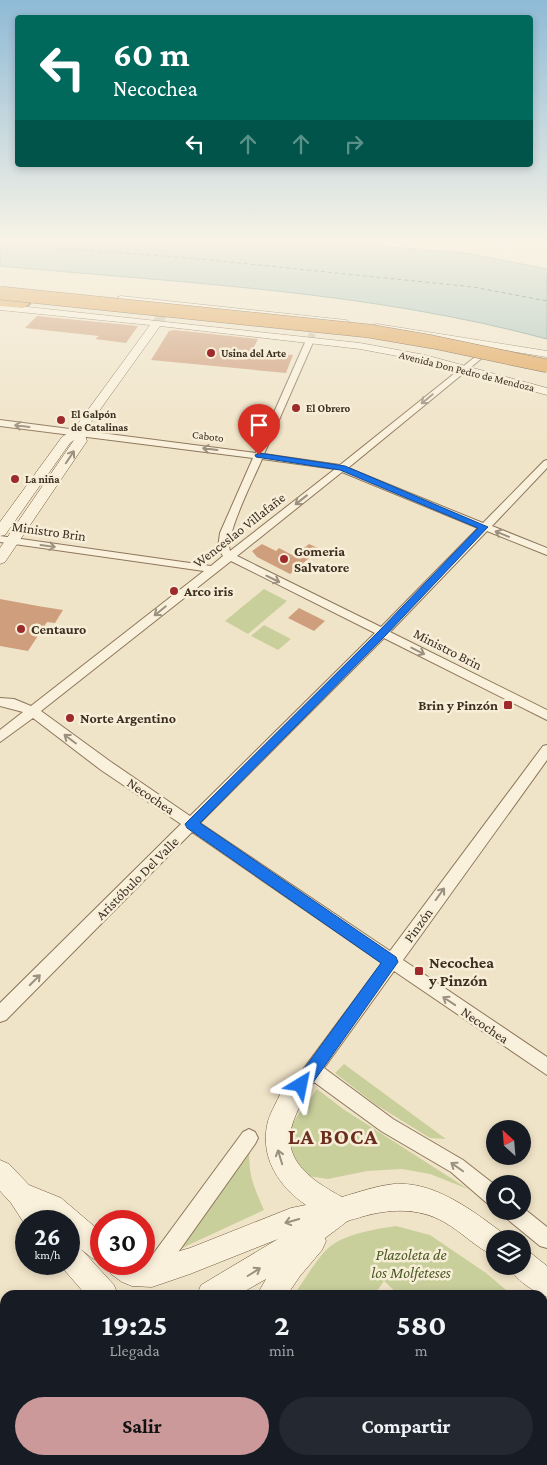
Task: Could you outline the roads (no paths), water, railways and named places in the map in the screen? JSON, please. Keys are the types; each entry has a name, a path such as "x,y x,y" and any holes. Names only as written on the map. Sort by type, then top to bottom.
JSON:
{"highway":[{"path":"63,308 358,341 461,359 547,378"},
{"path":"149,308 369,331 449,345 547,366"}],"main road":[{"name":"Avenida Don Pedro de Mendoza","path":"13,308 310,340 390,352 465,368 547,392"},
{"name":"Avenida Don Pedro de Mendoza","path":"212,308 318,319 494,344 547,354"},
{"path":"0,532 66,440 78,432 157,323"},
{"path":"0,559 7,540 81,441 78,432"},
{"path":"290,1101 282,1115 278,1131 277,1139 280,1160 287,1172 300,1186 340,1211"},
{"path":"0,1173 20,1194 31,1210"},
{"path":"20,1194 52,1207 90,1240"},
{"path":"155,1271 190,1261 290,1221 340,1211 375,1200 396,1197 410,1198 437,1205 454,1213 486,1236"},
{"path":"220,1290 283,1254 340,1211"},
{"path":"275,1290 290,1266 340,1211"},
{"path":"80,1268 100,1290"},
{"path":"531,1271 547,1283"}],"street":[{"path":"229,557 223,548 225,533 310,340"},
{"name":"Wenceslao Villafañe","path":"0,737 342,468 494,344"},
{"name":"Caboto","path":"0,423 259,455 342,468 547,552"},
{"name":"Aristóbulo Del Valle","path":"0,1014 382,633 547,462"},
{"name":"Ministro Brin","path":"7,540 212,569"},
{"name":"Ministro Brin","path":"229,557 547,715"},
{"name":"Necochea","path":"0,702 19,705 34,712 106,766 547,1067"},
{"name":"Pinzón","path":"290,1101 547,750"},
{"path":"312,1070 387,1125 457,1166 486,1190"},
{"path":"155,1268 249,1138"},
{"path":"524,1220 547,1239"}],"water":[{"path":"402,308 547,308 547,339 480,323"}],"tunnel":[{"path":"157,323 166,308"},
{"path":"310,340 318,319"}],"place":[{"name":"Usina del Arte","path":"211,353"},
{"name":"El Obrero","path":"296,408"},
{"name":"El Galpón de Catalinas","path":"61,420"},
{"name":"La niña","path":"15,479"},
{"name":"Gomeria Salvatore","path":"284,559"},
{"name":"Arco iris","path":"174,591"},
{"name":"Centauro","path":"21,629"},
{"name":"Brin y Pinzón","path":"508,705"},
{"name":"Norte Argentino","path":"70,718"},
{"name":"Necochea y Pinzón","path":"419,971"}],"district":[{"name":"LA BOCA","path":"333,1136"}],"park label":[{"name":"Plazoleta de los Molfeteses","path":"411,1263"}]}
